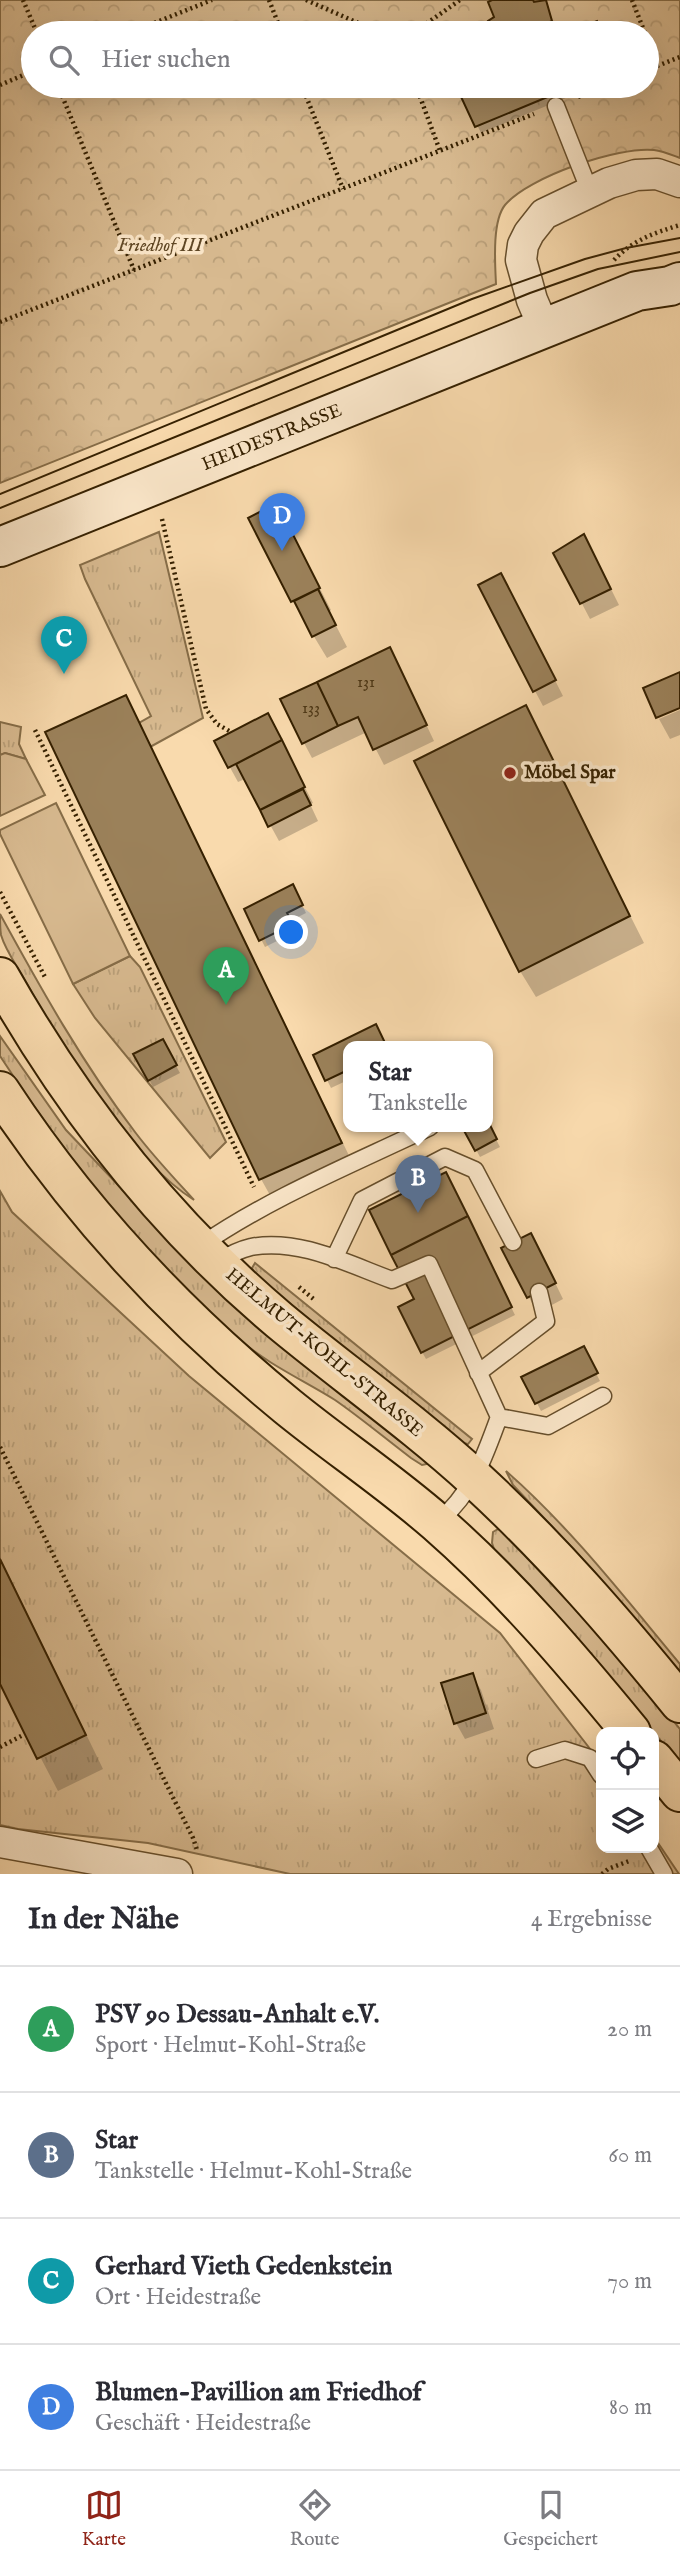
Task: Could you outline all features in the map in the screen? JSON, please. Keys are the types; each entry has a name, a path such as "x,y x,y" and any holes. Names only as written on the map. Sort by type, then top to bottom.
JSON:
{"main road":[{"name":"HEIDESTRASSE","path":"637,291 680,260"},
{"name":"HEIDESTRASSE","path":"0,547 637,291 680,282"},
{"name":"HELMUT-KOHL-STRASSE","path":"0,977 34,1035 90,1118 143,1185 208,1254 278,1319 475,1479 576,1579 680,1703"},
{"path":"0,1091 28,1133 91,1214 210,1339 287,1406 437,1523 509,1592 588,1679 627,1727"},
{"path":"659,1766 680,1792"}],"street":[{"path":"544,328 525,279 521,260 529,233 544,214 590,192 636,175 657,174 680,182"},
{"path":"0,1842 177,1874"}],"lane":[{"path":"556,106 590,192"},
{"path":"208,1254 230,1226 420,1132"},
{"path":"334,1259 362,1200 444,1157 475,1170 513,1242"},
{"path":"208,1254 234,1253 251,1247 287,1244 392,1280 429,1264 499,1417 475,1479 452,1510 437,1523"},
{"path":"478,1373 546,1321 539,1292"},
{"path":"499,1417 548,1426 603,1396"},
{"path":"536,1759 565,1750 590,1758 596,1767"},
{"path":"652,1853 664,1874"}],"path":[{"path":"23,0 32,21"},
{"path":"159,21 212,0"},
{"path":"269,0 277,21"},
{"path":"306,0 354,21"},
{"path":"430,21 460,0"},
{"path":"632,0 640,21"},
{"path":"659,65 680,57"},
{"path":"0,85 21,76"},
{"path":"63,98 134,270"},
{"path":"307,98 343,189"},
{"path":"420,98 440,151"},
{"path":"0,322 576,98"},
{"path":"160,515 206,709 217,724 231,732"},
{"path":"35,730 264,1207"},
{"path":"0,892 50,987"},
{"path":"293,1282 324,1307"},
{"path":"0,1447 193,1838"},
{"path":"0,1747 25,1734"}],"green space":[{"name":"Friedhof III","path":"0,0 680,0 680,158 657,151 619,153 553,174 517,194 505,205 498,221 495,243 496,284 0,483"},
{"path":"159,532 203,718 150,747 139,723 151,716 80,565"},
{"path":"0,722 21,727 19,744 26,759 5,753 0,755"},
{"path":"5,753 26,759 45,795 0,816 0,755"},
{"path":"56,803 130,956 73,984 0,834 0,830"},
{"path":"0,914 47,998 98,1080 142,1141 194,1200 145,1158 78,1070 6,947 1,935"},
{"path":"130,956 140,967 226,1142 210,1158 95,1018 73,984"},
{"path":"0,1036 66,1130 137,1205 432,1463 422,1465 411,1458 335,1400 251,1349 205,1309 140,1242 53,1133 0,1056"},
{"path":"0,1191 12,1212 189,1376 500,1633 596,1757 596,1853 659,1853 659,1844 679,1874 290,1874 148,1843 0,1825"},
{"path":"255,1263 472,1439 468,1444 460,1443 254,1274 252,1268"},
{"path":"506,1471 553,1516 597,1564 680,1664 680,1674 592,1569 513,1485"},
{"path":"498,1529 505,1531 613,1646 680,1729 680,1765 659,1739 659,1727 650,1727 495,1552 493,1532"}],"building":[{"path":"546,0 552,21 488,21 494,17 488,2"},
{"path":"462,98 545,98 475,127"},
{"path":"277,503 320,588 291,602 248,518"},
{"path":"584,534 611,589 580,604 553,553"},
{"path":"501,573 556,680 533,692 478,585"},
{"path":"318,589 336,625 312,637 294,601"},
{"path":"390,647 427,725 373,750 358,717 338,726 317,682"},
{"path":"680,672 680,708 656,718 643,688"},
{"path":"317,682 338,726 302,744 280,699"},
{"path":"126,695 342,1143 259,1180 45,732"},
{"path":"526,705 630,916 519,972 414,761"},
{"path":"268,713 282,740 228,768 214,741"},
{"path":"282,740 305,787 260,810 236,764"},
{"path":"303,789 311,805 268,827 260,810"},
{"path":"293,884 303,905 287,913 293,924 259,941 244,909"},
{"path":"376,1024 384,1041 343,1041 343,1072 325,1081 313,1055"},
{"path":"163,1039 177,1065 148,1081 133,1054"},
{"path":"493,1131 497,1139 475,1151 465,1132"},
{"path":"446,1172 468,1216 391,1255 369,1210"},
{"path":"468,1216 512,1307 421,1353 398,1307 414,1299 391,1255"},
{"path":"531,1233 556,1283 527,1298 501,1248"},
{"path":"584,1346 598,1373 535,1404 521,1377"},
{"path":"0,1559 86,1735 37,1759 0,1684"},
{"path":"473,1673 486,1713 454,1724 441,1683"}],"tram line":[{"path":"0,494 472,299 585,259 680,238"},
{"path":"0,508 530,293 598,269 680,252"}],"place":[{"name":"Blumen-Pavillion am Friedhof","path":"282,551"},
{"name":"Gerhard Vieth Gedenkstein","path":"64,674"},
{"name":"Möbel Spar","path":"510,773"},
{"name":"PSV 90 Dessau-Anhalt e.V.","path":"226,1005"},
{"name":"Star","path":"418,1213"}]}
